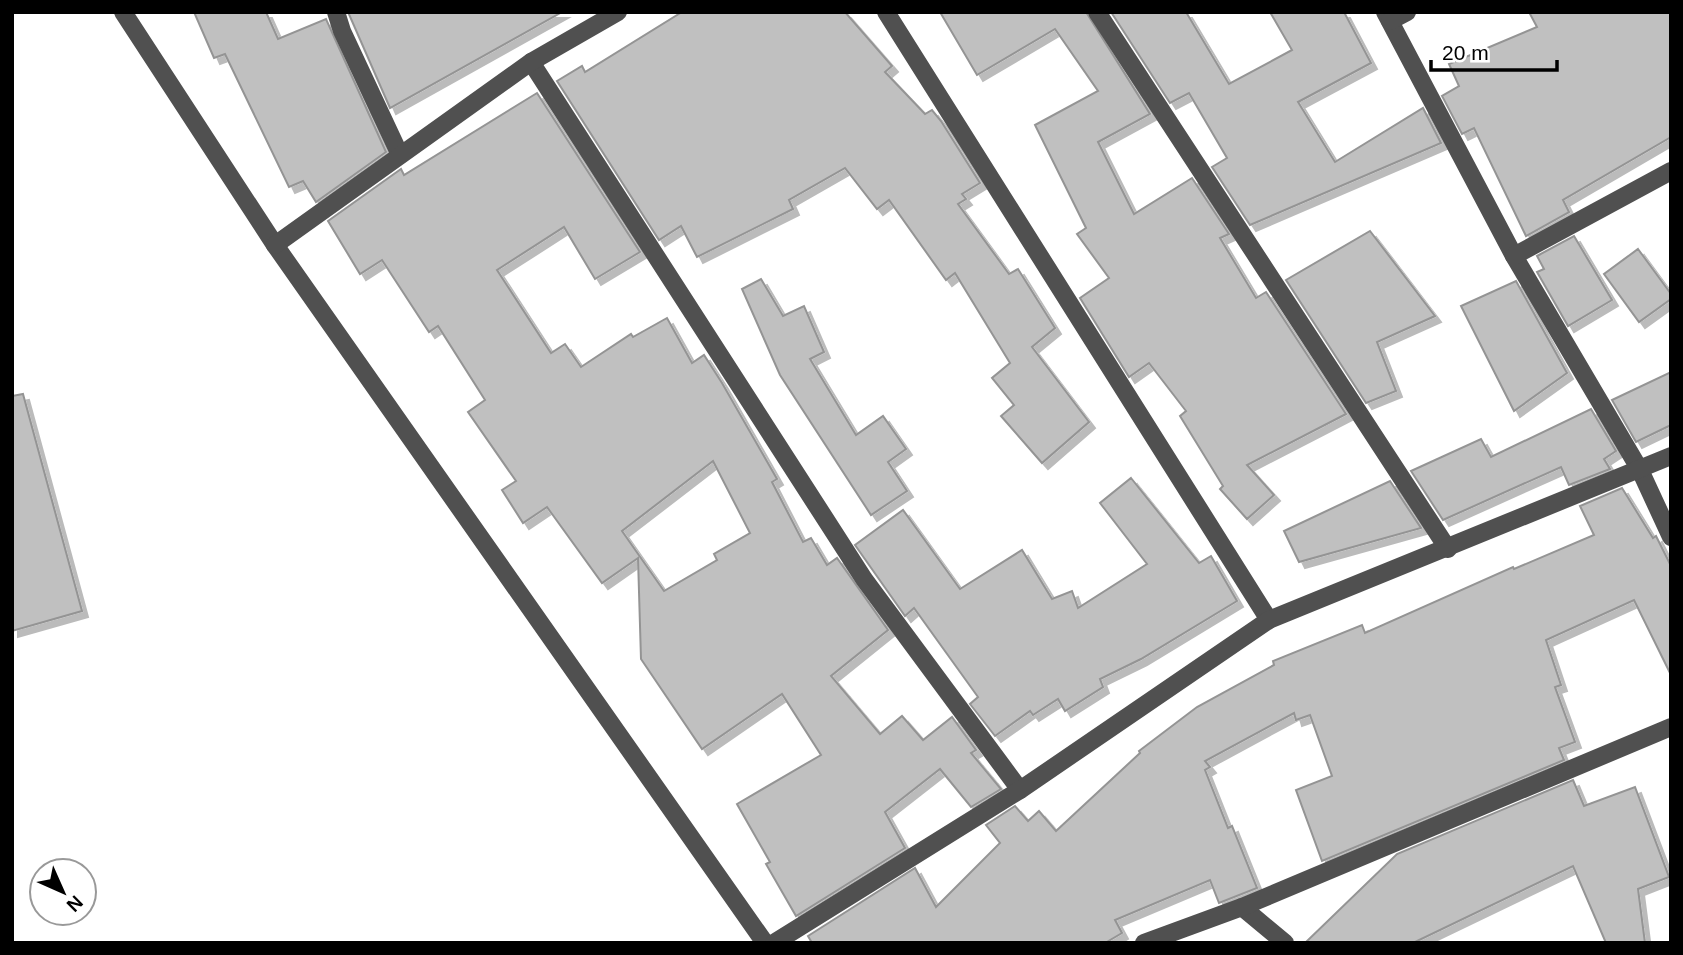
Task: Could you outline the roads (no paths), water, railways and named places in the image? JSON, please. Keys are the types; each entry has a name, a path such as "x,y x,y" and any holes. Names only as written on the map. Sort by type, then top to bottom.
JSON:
{"street":[{"path":"123,12 275,245 765,943"},
{"path":"336,12 342,31 400,155"},
{"path":"275,245 531,62 618,12"},
{"path":"886,12 1269,620"},
{"path":"1097,12 1448,550"},
{"path":"1407,12 1387,17 1514,256 1640,470 1671,537"},
{"path":"531,62 864,579 1020,790"},
{"path":"1514,256 1671,170"},
{"path":"774,943 1020,790 1269,620 1448,550 1671,456"},
{"path":"1144,943 1242,907 1671,727"},
{"path":"1242,907 1285,943"}]}
